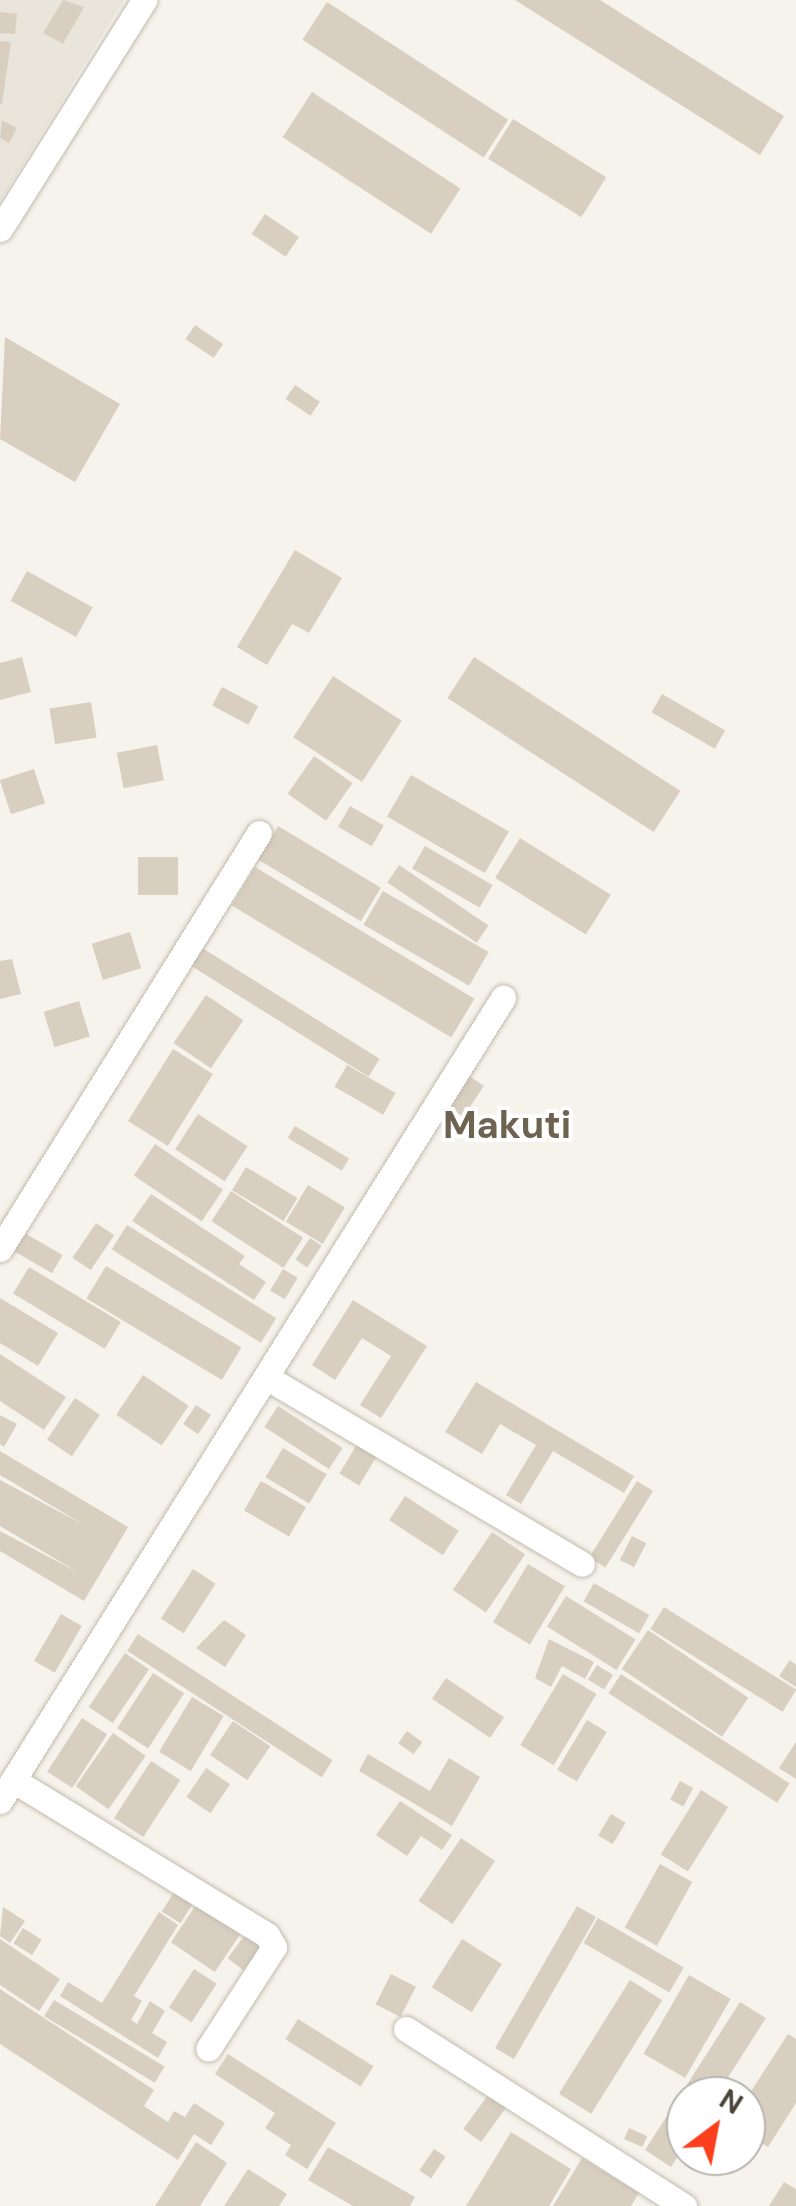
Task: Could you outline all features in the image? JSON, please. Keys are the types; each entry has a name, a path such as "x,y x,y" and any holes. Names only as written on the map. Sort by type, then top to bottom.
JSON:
{"street":[{"path":"0,229 144,0"},
{"path":"0,1249 259,833"},
{"path":"208,2049 274,1947 266,1935 7,1791 503,998"},
{"path":"266,1377 582,1564"},
{"path":"406,2030 684,2206"}],"shaded area":[{"path":"0,0 124,0 0,201"}],"building":[{"path":"63,0 84,7 63,44 43,33"},
{"path":"515,0 600,0 784,116 760,155"},
{"path":"327,2 508,120 484,157 302,40"},
{"path":"0,12 17,14 15,34 0,33"},
{"path":"0,41 11,42 2,104 0,104"},
{"path":"312,92 460,188 431,234 283,137"},
{"path":"513,119 606,177 581,217 488,159"},
{"path":"2,120 17,128 9,143 0,138"},
{"path":"265,214 299,237 286,257 252,234"},
{"path":"195,325 223,344 214,358 185,339"},
{"path":"5,337 120,404 75,482 0,439"},
{"path":"295,385 320,402 310,416 285,399"},
{"path":"295,550 342,578 309,633 292,624 267,665 237,647"},
{"path":"27,571 93,607 76,637 11,601"},
{"path":"22,657 31,692 0,700 0,663"},
{"path":"474,657 680,791 654,832 447,698"},
{"path":"333,676 402,721 362,782 293,737"},
{"path":"222,687 258,706 248,725 212,706"},
{"path":"662,694 725,730 715,749 652,712"},
{"path":"91,702 97,738 55,744 50,709"},
{"path":"157,745 164,780 124,788 117,753"},
{"path":"314,756 353,783 326,821 288,794"},
{"path":"34,769 45,803 11,814 0,780"},
{"path":"411,775 509,832 485,873 387,817"},
{"path":"350,806 384,826 372,846 338,827"},
{"path":"278,826 381,888 361,921 258,859"},
{"path":"520,838 611,895 586,935 495,878"},
{"path":"425,846 493,885 480,908 412,869"},
{"path":"138,857 178,857 178,895 138,895"},
{"path":"399,865 489,925 477,943 387,882"},
{"path":"255,867 474,999 451,1037 232,906"},
{"path":"383,891 489,952 469,986 364,925"},
{"path":"130,932 141,968 103,980 92,944"},
{"path":"199,946 380,1059 369,1077 188,964"},
{"path":"12,959 21,994 0,999 0,961"},
{"path":"206,995 243,1020 211,1068 174,1043"},
{"path":"79,1001 90,1036 54,1047 44,1012"},
{"path":"173,1049 213,1074 168,1146 128,1121"},
{"path":"347,1065 395,1093 383,1115 334,1087"},
{"path":"469,1076 484,1086 463,1117 448,1107"},
{"path":"198,1114 247,1146 225,1181 175,1149"},
{"path":"295,1126 349,1158 342,1170 288,1138"},
{"path":"155,1144 223,1190 202,1221 134,1176"},
{"path":"246,1167 297,1198 284,1221 232,1190"},
{"path":"308,1185 345,1207 323,1244 286,1222"},
{"path":"231,1191 303,1238 284,1268 211,1221"},
{"path":"151,1194 245,1256 239,1264 266,1282 254,1300 132,1221"},
{"path":"96,1223 114,1235 91,1270 73,1258"},
{"path":"127,1225 276,1318 261,1343 112,1250"},
{"path":"21,1231 63,1255 52,1273 10,1249"},
{"path":"310,1238 322,1246 307,1267 295,1260"},
{"path":"106,1266 241,1347 222,1380 86,1299"},
{"path":"29,1267 121,1322 105,1349 13,1294"},
{"path":"283,1269 298,1278 285,1299 270,1290"},
{"path":"0,1298 58,1333 38,1366 0,1343"},
{"path":"353,1300 427,1346 381,1418 360,1405 391,1356 362,1338 335,1380 312,1365"},
{"path":"0,1354 66,1397 44,1430 0,1401"},
{"path":"143,1375 189,1406 162,1446 116,1415"},
{"path":"476,1382 634,1476 624,1493 553,1451 521,1504 506,1495 536,1445 500,1424 482,1454 445,1432"},
{"path":"75,1398 100,1415 72,1456 47,1439"},
{"path":"196,1405 211,1415 198,1434 183,1424"},
{"path":"278,1406 343,1448 329,1469 264,1427"},
{"path":"0,1415 17,1424 4,1447 0,1444"},
{"path":"359,1441 379,1453 359,1485 339,1474"},
{"path":"283,1448 327,1474 309,1503 265,1477"},
{"path":"0,1451 128,1527 84,1601 0,1551 0,1531 79,1573 0,1526 0,1480 86,1526 0,1475"},
{"path":"261,1481 306,1507 289,1536 244,1510"},
{"path":"637,1481 653,1491 605,1567 589,1557"},
{"path":"405,1496 459,1531 443,1555 389,1520"},
{"path":"492,1532 525,1554 486,1612 453,1590"},
{"path":"632,1536 646,1543 634,1567 620,1560"},
{"path":"528,1564 565,1586 530,1644 493,1622"},
{"path":"193,1569 216,1584 184,1633 161,1618"},
{"path":"594,1583 649,1615 639,1633 584,1601"},
{"path":"566,1596 636,1639 616,1670 547,1627"},
{"path":"664,1607 796,1689 783,1712 650,1629"},
{"path":"61,1614 82,1626 55,1673 34,1661"},
{"path":"224,1620 246,1635 225,1667 196,1648"},
{"path":"648,1630 748,1698 722,1737 622,1669"},
{"path":"138,1634 333,1760 322,1777 127,1651"},
{"path":"549,1639 594,1662 585,1679 562,1666 551,1687 535,1678"},
{"path":"125,1653 149,1669 113,1723 89,1707"},
{"path":"790,1660 796,1665 796,1687 779,1676"},
{"path":"597,1665 613,1675 604,1689 588,1679"},
{"path":"153,1673 184,1693 148,1749 117,1728"},
{"path":"563,1674 596,1694 554,1765 520,1745"},
{"path":"621,1674 790,1783 777,1803 608,1693"},
{"path":"446,1678 504,1717 490,1738 432,1699"},
{"path":"192,1697 224,1716 191,1771 159,1752"},
{"path":"82,1718 107,1734 72,1788 47,1772"},
{"path":"587,1720 607,1732 577,1782 557,1770"},
{"path":"233,1721 270,1746 247,1780 210,1755"},
{"path":"407,1731 422,1742 414,1754 398,1743"},
{"path":"113,1733 146,1756 108,1809 76,1786"},
{"path":"796,1742 796,1779 779,1768"},
{"path":"368,1754 430,1791 449,1758 480,1777 452,1826 359,1771"},
{"path":"151,1761 180,1780 143,1837 114,1818"},
{"path":"206,1768 230,1784 210,1813 186,1797"},
{"path":"680,1781 693,1788 683,1807 670,1800"},
{"path":"701,1790 728,1807 688,1871 661,1854"},
{"path":"400,1801 452,1835 442,1850 421,1836 407,1856 376,1835"},
{"path":"611,1814 626,1823 613,1844 598,1835"},
{"path":"461,1838 495,1861 452,1924 419,1901"},
{"path":"660,1864 692,1882 657,1946 625,1928"},
{"path":"174,1892 193,1904 180,1923 162,1912"},
{"path":"196,1905 240,1935 215,1972 171,1942"},
{"path":"577,1906 596,1917 514,2059 495,2048"},
{"path":"3,1907 25,1921 10,1943 0,1936"},
{"path":"159,1912 178,1925 134,1996 142,2001 131,2020 137,2024 150,2001 165,2011 152,2033 167,2042 158,2058 60,1996 68,1982 102,2003"},
{"path":"598,1918 684,1968 669,1993 583,1943"},
{"path":"23,1928 42,1940 32,1955 13,1943"},
{"path":"245,1935 261,1947 244,1970 228,1958"},
{"path":"0,1939 60,1979 39,2011 0,1985"},
{"path":"462,1939 502,1964 472,2012 432,1987"},
{"path":"194,1969 217,1984 192,2022 169,2008"},
{"path":"391,1974 416,1987 401,2017 376,2004"},
{"path":"689,1975 731,1999 686,2076 644,2054"},
{"path":"630,1980 662,2000 591,2114 559,2094"},
{"path":"0,1989 154,2090 144,2106 168,2122 174,2111 185,2117 194,2103 225,2123 211,2145 194,2134 178,2160 0,2044"},
{"path":"54,2000 165,2066 155,2083 44,2016"},
{"path":"740,2002 766,2018 729,2076 692,2076"},
{"path":"298,2019 373,2066 361,2087 285,2039"},
{"path":"788,2034 796,2039 796,2103 768,2147 766,2076 761,2076"},
{"path":"228,2054 336,2123 307,2169 285,2155 291,2145 265,2128 275,2113 215,2074"},
{"path":"488,2095 506,2108 481,2142 463,2129"},
{"path":"666,2117 666,2164 645,2150"},
{"path":"629,2128 647,2136 642,2147 624,2139"},
{"path":"511,2132 571,2169 549,2206 466,2206"},
{"path":"196,2142 227,2163 200,2206 155,2206"},
{"path":"328,2147 415,2197 410,2206 353,2206 308,2180"},
{"path":"434,2149 446,2157 431,2178 419,2171"},
{"path":"582,2158 639,2193 631,2206 553,2206"},
{"path":"248,2169 287,2194 279,2206 224,2206"},
{"path":"784,2182 796,2189 796,2206 769,2206"}],"district":[{"name":"Makuti","path":"507,1126"}]}
